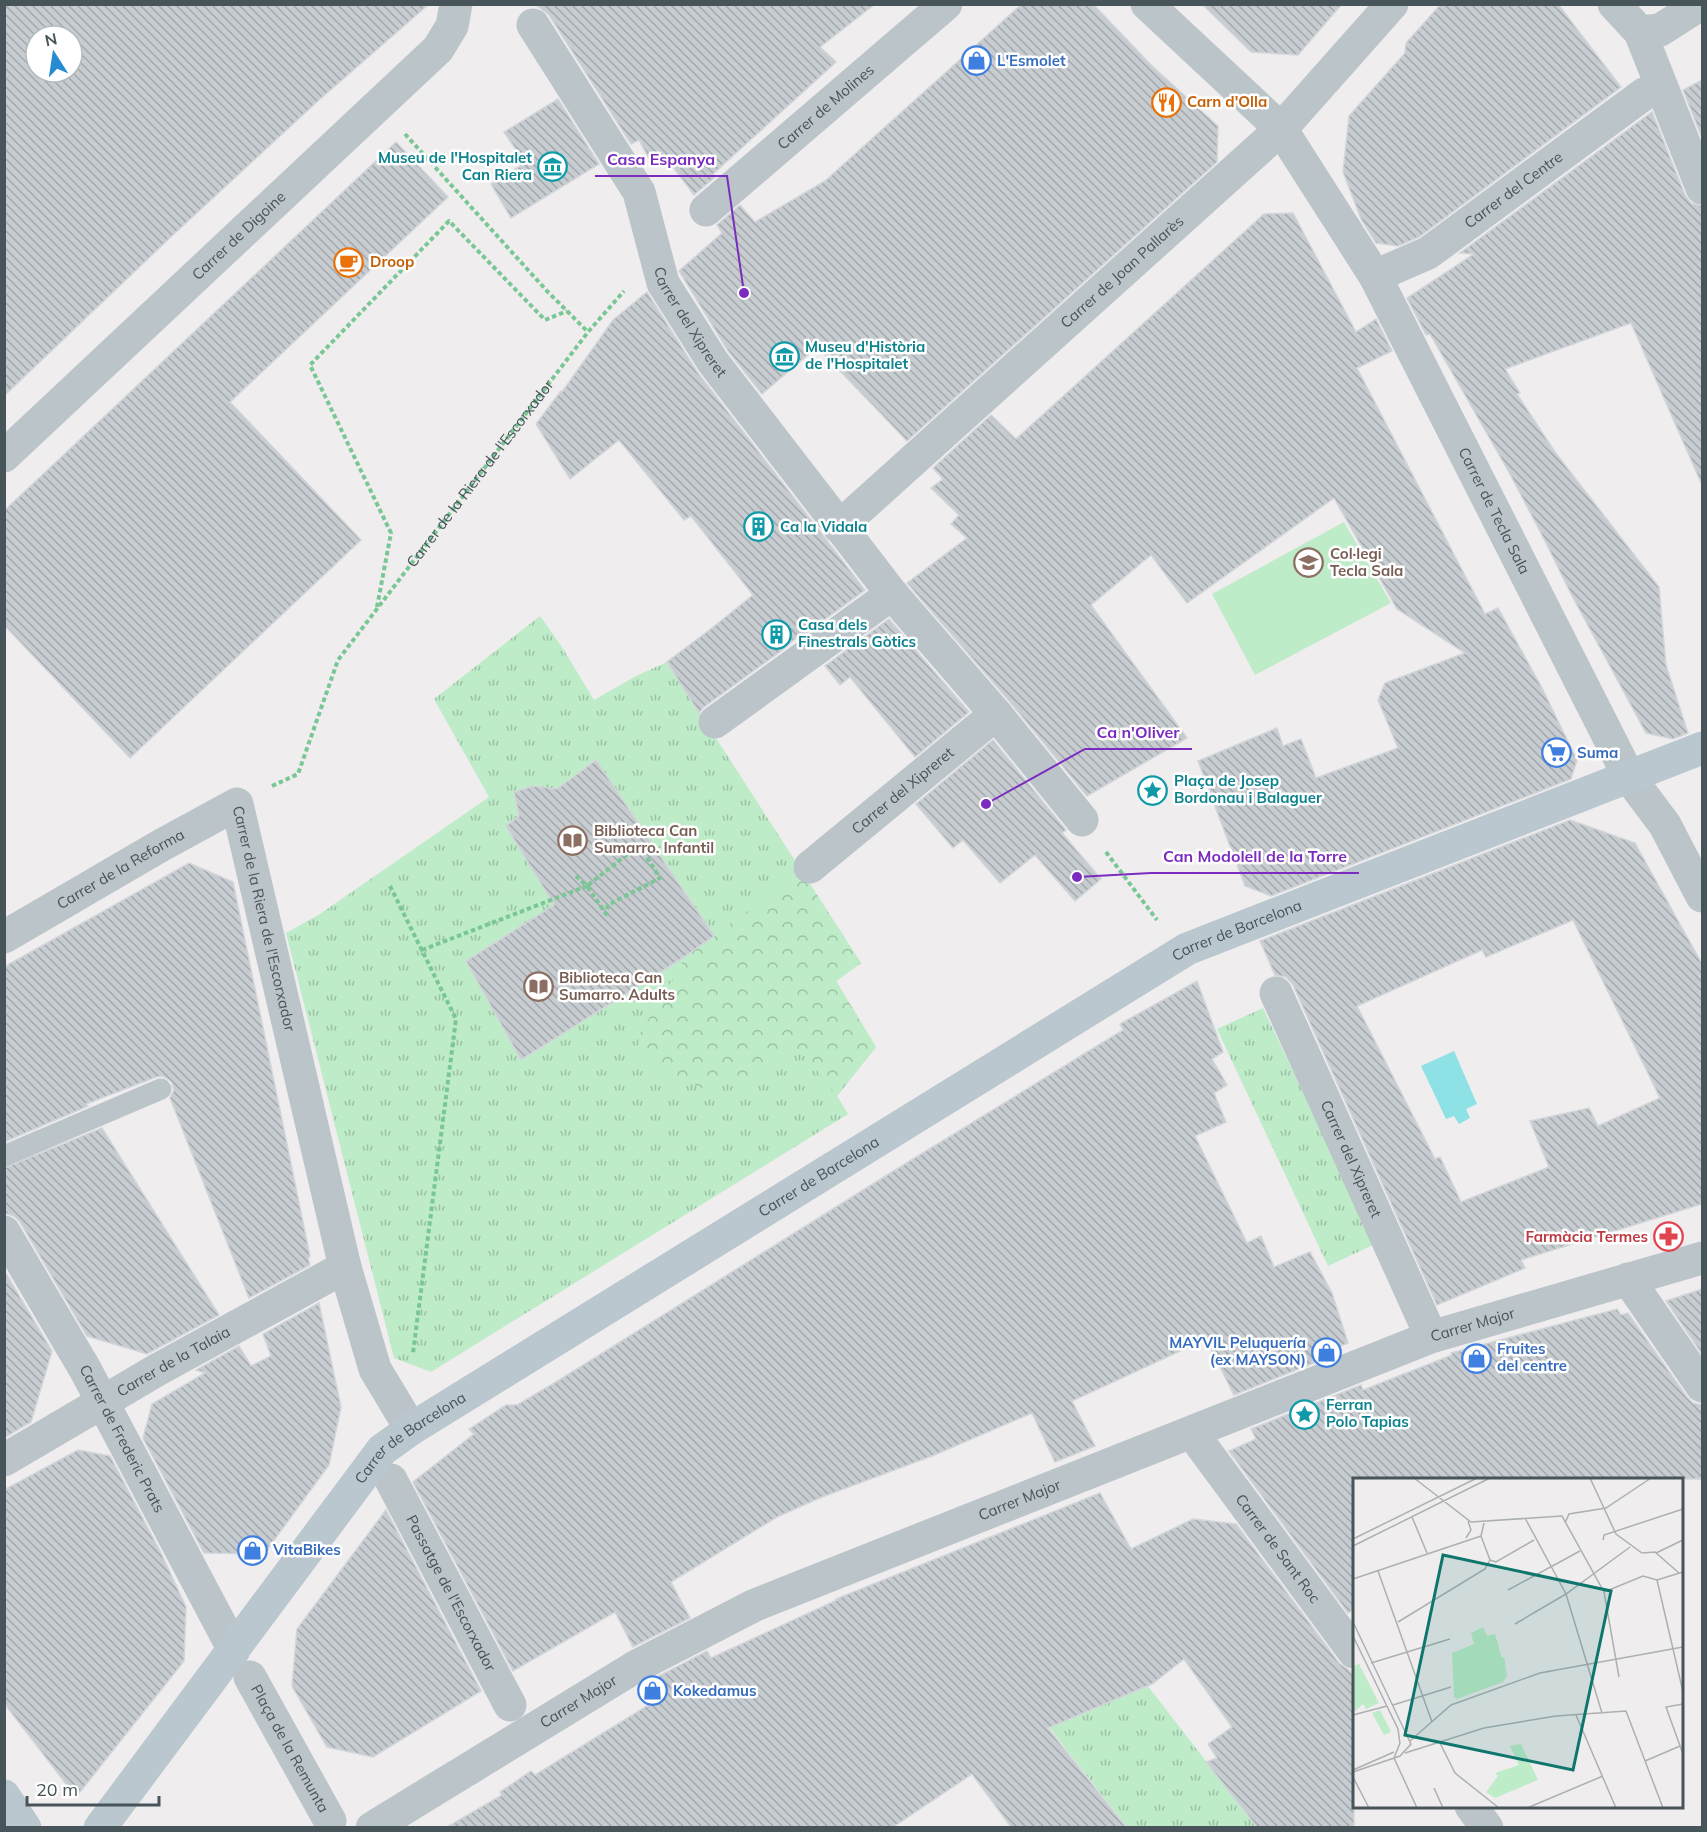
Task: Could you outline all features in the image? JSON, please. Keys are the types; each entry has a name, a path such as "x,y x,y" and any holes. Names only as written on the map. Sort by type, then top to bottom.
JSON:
{"street":[{"name":"Carrer de Digoine","path":"4,456 438,49 452,26 456,4"},
{"name":"Carrer de Molines","path":"706,210 946,4"},
{"name":"Carrer de Tecla Sala","path":"1147,4 1281,129 1375,276 1629,777 1665,825 1702,896"},
{"name":"Carrer de Joan Pallarès","path":"839,527 1281,129 1392,4"},
{"path":"1614,4 1640,32 1702,188"},
{"path":"1640,32 1660,30 1701,4"},
{"name":"Carrer del Xipreret","path":"533,25 639,192 663,283 713,362 892,594 996,714 1082,820"},
{"name":"Carrer del Centre","path":"1375,276 1428,253 1644,93"},
{"path":"715,722 892,594"},
{"name":"Carrer del Xipreret","path":"810,867 996,714"},
{"name":"Carrer de Barcelona","path":"100,1827 242,1663 382,1450 411,1429 1187,949 1702,748"},
{"name":"Carrer de la Reforma","path":"4,937 237,804"},
{"name":"Carrer de la Riera de l'Escorxador","path":"237,804 345,1267 375,1369 411,1429"},
{"name":"Carrer del Xipreret","path":"1276,993 1425,1323"},
{"name":"Carrer de Frederic Prats","path":"4,1232 103,1403 242,1663"},
{"name":"Carrer Major","path":"372,1827 635,1667 755,1605 1431,1337 1702,1258"},
{"name":"Carrer de la Talaia","path":"4,1460 157,1370 345,1267"},
{"path":"1628,1279 1702,1386"},
{"name":"Carrer de Sant Roc","path":"1201,1446 1353,1651"},
{"name":"Passatge de l'Escorxador","path":"391,1480 510,1705"},
{"name":"Plaça de la Remunta","path":"242,1663 330,1821"},
{"path":"4,1796 25,1827"},
{"path":"1473,1808 1487,1827"}],"lane":[{"path":"4,1156 161,1089"}],"path":[{"path":"378,105 588,332"},
{"path":"376,609 391,533 310,365 448,221 545,320 567,311"},
{"name":"Carrer de la Riera de l'Escorxador","path":"237,804 298,774 338,660 588,332 656,254"},
{"path":"1082,820 1160,925"},
{"path":"422,950 587,886 639,844 660,878 608,905 606,914 587,886 576,876"},
{"path":"390,885 456,1019 412,1365"}],"green space":[{"path":"1344,522 1391,603 1255,675 1212,594"},
{"path":"540,616 594,700 636,676 667,662 861,963 836,981 876,1047 837,1096 848,1114 431,1372 394,1358 286,933 320,914 489,797 434,699"},
{"path":"799,867 861,963 836,981 876,1047 837,1096 801,1050 781,1053 767,1061 762,1080 743,1091 724,1081 719,1092 708,1091 691,1083 668,1080 638,1053 639,1035 687,955 765,898"},
{"path":"1263,1008 1375,1244 1328,1266 1217,1029"},
{"path":"1147,1685 1257,1827 1127,1827 1049,1727"}],"water":[{"path":"1454,1051 1477,1104 1466,1109 1470,1118 1459,1124 1454,1116 1446,1119 1421,1066"}],"building":[{"path":"4,4 429,4 319,100 4,396"},
{"path":"535,4 875,4 820,47 836,62 713,174 715,177 694,195 667,159 653,166 639,140 631,144 549,15"},
{"path":"1022,4 1093,4 1152,66 1218,126 1217,162 907,441 817,347 762,394 728,351 679,271 722,233 717,225 740,205 755,222 825,181"},
{"path":"1202,4 1342,4 1298,55 1251,52"},
{"path":"1441,4 1558,4 1621,87 1419,237 1398,246 1376,243 1361,219 1343,172 1349,116 1405,53 1406,43"},
{"path":"1702,80 1702,138 1683,90"},
{"path":"558,99 599,164 511,218 491,184 525,163 504,132"},
{"path":"1652,112 1685,195 1691,203 1702,206 1702,485 1631,323 1505,369 1520,393 1517,394 1555,452 1659,587 1666,665 1688,733 1673,739 1646,733 1510,474 1430,334 1426,335 1407,298 1474,254 1460,253"},
{"path":"396,142 448,197 230,402 361,540 130,758 4,625 4,511"},
{"path":"1293,213 1356,332 1376,319 1392,351 1357,368 1485,614 1498,608 1542,688 1577,760 1571,779 1271,896 1245,886 1198,761 1277,728 1283,746 1301,739 1316,778 1398,748 1378,700 1385,683 1465,653 1397,609 1334,498 1187,603 1151,555 1091,605 1187,738 1087,796 1010,702 907,583 967,538 951,524 959,515 931,488 943,479 933,468 991,415 1016,439 1264,214"},
{"path":"647,292 698,373 865,590 802,636 801,634 699,713 667,662 753,595 691,516 684,520 619,440 570,479 536,424 562,392 613,320"},
{"path":"889,619 969,712 915,757 850,677 840,685 825,666"},
{"path":"993,740 1066,830 1062,833 1101,879 1075,901 1035,855 1000,883 963,840 953,848 916,804"},
{"path":"596,760 714,936 521,1060 466,961 554,905 506,826 519,816 514,792 533,786 557,789"},
{"path":"1570,820 1635,843 1702,964 1702,1204 1521,1260 1525,1268 1437,1305 1293,985 1286,977 1275,975 1260,941","holes":["1573,920 1660,1098 1598,1126 1589,1108 1530,1121 1549,1167 1461,1202 1440,1157 1435,1159 1357,1006 1482,950 1486,957"]},
{"path":"189,863 233,882 310,1256 308,1258 310,1265 249,1298 170,1098 174,1090 168,1079 162,1076 156,1077 86,1104 88,1106 4,1142 4,967"},
{"path":"1197,981 1223,1052 1212,1059 1227,1085 1214,1093 1226,1122 1195,1136 1247,1243 1261,1236 1274,1267 1310,1252 1332,1293 1348,1343 1329,1351 1331,1356 1234,1395 1206,1339 1072,1401 1095,1446 1055,1462 1032,1413 932,1456 822,1497 777,1517 671,1582 690,1618 633,1647 615,1612 513,1671 413,1482 474,1434 469,1429 506,1405 517,1405 556,1382 1123,1030 1120,1024"},
{"path":"102,1128 219,1315 147,1354 87,1336 20,1222 14,1216 4,1213 4,1168"},
{"path":"4,1270 52,1351 31,1422 4,1438"},
{"path":"1702,1289 1702,1354 1666,1301"},
{"path":"319,1303 341,1407 329,1465 264,1554 204,1553 143,1438 152,1404 205,1373 196,1370 239,1346 251,1366 271,1356 263,1334"},
{"path":"1617,1309 1621,1315 1628,1313 1687,1397 1693,1403 1702,1405 1702,1479 1353,1478 1353,1610 1348,1613 1229,1451 1256,1439 1251,1429 1361,1385 1363,1390 1452,1355 1451,1353"},
{"path":"78,1450 110,1456 161,1553 186,1607 184,1661 76,1797 4,1703 4,1490"},
{"path":"1100,1493 1131,1549 1193,1519 1236,1524 1339,1663 1353,1676 1354,1827 1257,1827 1206,1762 1217,1758 1208,1744 1232,1727 1184,1659 1152,1684 1048,1728 1126,1827 1011,1827 972,1774 893,1827 447,1827 502,1795 500,1792 531,1771 535,1775 660,1698 651,1680 707,1651 711,1658 836,1599"},
{"path":"386,1510 481,1691 373,1757 327,1747 292,1686 297,1629"}],"place":[{"name":"L'Esmolet","path":"976,61"},
{"name":"Carn d'Olla","path":"1166,102"},
{"name":"Museu de l'Hospitalet Can Riera","path":"553,167"},
{"name":"Droop","path":"349,262"},
{"name":"Casa Espanya","path":"744,293"},
{"name":"Museu d'Història de l'Hospitalet","path":"784,356"},
{"name":"Ca la Vidala","path":"759,527"},
{"name":"Col·legi Tecla Sala","path":"1309,563"},
{"name":"Casa dels Finestrals Gòtics","path":"777,634"},
{"name":"Suma","path":"1556,753"},
{"name":"Plaça de Josep Bordonau i Balaguer","path":"1153,790"},
{"name":"Ca n'Oliver","path":"986,804"},
{"name":"Biblioteca Can Sumarro. Infantil","path":"573,840"},
{"name":"Can Modolell de la Torre","path":"1077,877"},
{"name":"Biblioteca Can Sumarro. Adults","path":"538,987"},
{"name":"Farmàcia Termes","path":"1669,1237"},
{"name":"MAYVIL Peluquería (ex MAYSON)","path":"1327,1352"},
{"name":"Fruites del centre","path":"1476,1358"},
{"name":"Ferran Polo Tapias","path":"1305,1414"},
{"name":"VitaBikes","path":"252,1550"},
{"name":"Kokedamus","path":"652,1691"}]}
